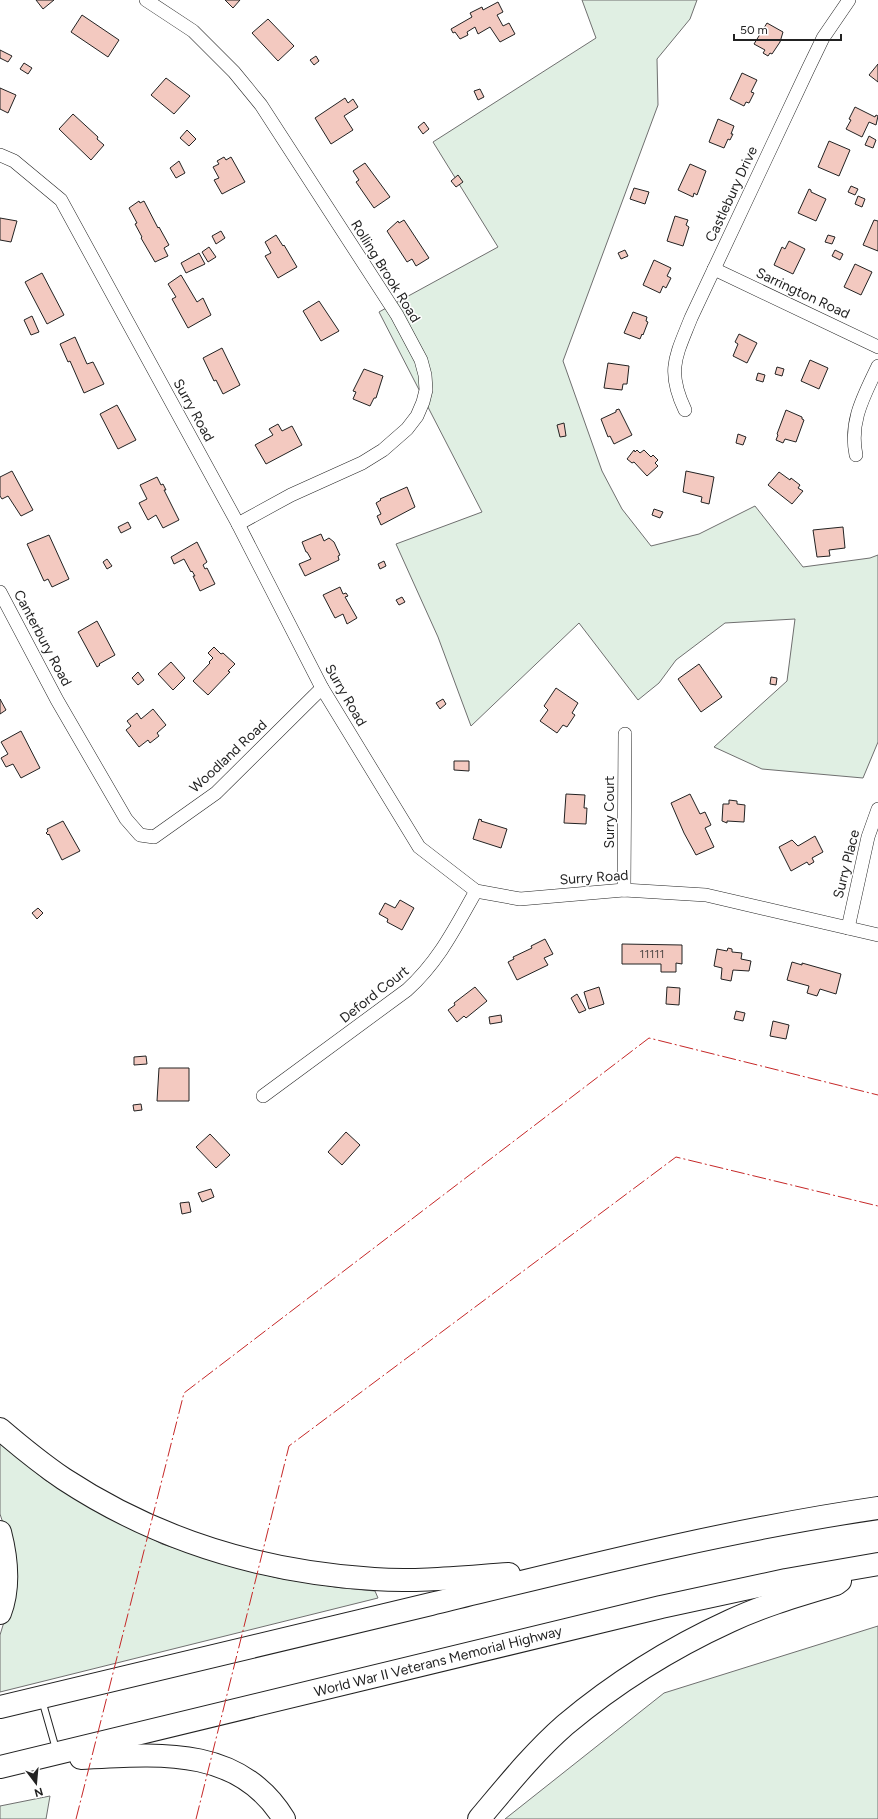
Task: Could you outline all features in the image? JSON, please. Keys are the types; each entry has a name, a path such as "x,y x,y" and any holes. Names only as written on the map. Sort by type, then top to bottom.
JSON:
{"highway":[{"path":"0,1429 31,1455 64,1479 115,1509 161,1531 195,1544 237,1557 280,1567 327,1575 374,1579 422,1580 568,1571"},
{"path":"0,1707 568,1571 761,1527 878,1508"},
{"path":"0,1532 7,1568 6,1589 0,1613"},
{"path":"479,1819 511,1780 564,1726 636,1672 678,1647 731,1620 774,1603 836,1584 869,1566"},
{"name":"World War II Veterans Memorial Highway","path":"0,1767 661,1607 786,1580 869,1566"},
{"path":"24,1762 122,1756 178,1756 199,1759 220,1766 254,1785 271,1800 284,1819"}],"street":[{"name":"Rolling Brook Road","path":"146,0 192,31 234,72 261,105 397,315 422,360 425,375 426,390 417,416 408,429 383,450 362,463 291,495 238,524"},
{"name":"Castlebury Drive","path":"685,410 677,393 674,374 675,359 691,318 814,56 827,32 849,0"},
{"name":"Surry Road","path":"0,156 14,161 61,200 238,524 322,688 420,847 476,891 520,899 624,890 706,896 878,935"},
{"name":"Sarrington Road","path":"714,269 878,347"},
{"path":"856,455 853,443 854,424 858,410 878,366"},
{"name":"Canterbury Road","path":"0,592 57,700"},
{"name":"Woodland Road","path":"57,700 126,819 140,835 154,837 216,793 322,688"},
{"name":"Surry Court","path":"624,890 625,734"},
{"name":"Surry Place","path":"848,928 868,837 878,809"},
{"name":"Deford Court","path":"263,1096 407,990 424,975 438,957 476,891"}],"lane":[{"path":"41,1697 58,1754"}],"green space":[{"path":"582,0 697,0 690,19 657,59 658,105 563,361 602,471 622,509 651,546 699,534 755,506 803,567 870,558 878,555 878,742 863,778 762,769 714,747 787,681 795,619 725,623 676,660 659,683 638,700 579,623 471,726 438,637 396,544 482,512 379,312 498,247 433,142 596,38"},
{"path":"0,1443 45,1480 82,1502 162,1544 238,1568 278,1578 342,1588 375,1591 378,1598 0,1692 0,1635 4,1622 8,1538 0,1514"},
{"path":"878,1626 878,1819 505,1819 664,1693"},
{"path":"50,1796 46,1819 0,1819 0,1806"}],"building":[{"path":"36,0 54,0 43,9"},
{"path":"225,0 240,0 233,8"},
{"path":"498,2 503,12 497,15 503,26 509,23 515,34 500,42 490,27 478,34 475,27 467,32 468,35 460,39 455,32 453,33 451,29 472,17 470,13 482,7 483,10"},
{"path":"82,15 119,40 108,57 71,32"},
{"path":"268,19 294,46 278,61 252,33"},
{"path":"767,23 783,32 780,42 772,54 770,53 768,56 763,53 765,50 754,44"},
{"path":"0,50 12,56 8,62 0,58"},
{"path":"316,56 319,61 314,65 310,60"},
{"path":"24,63 32,68 28,74 20,69"},
{"path":"878,64 878,82 869,75"},
{"path":"742,73 757,80 751,92 754,93 749,103 746,102 744,106 730,99"},
{"path":"166,78 190,96 174,114 151,95"},
{"path":"0,88 16,95 8,113 0,109"},
{"path":"480,89 484,97 478,100 474,91"},
{"path":"345,98 348,103 353,99 358,107 344,116 353,130 331,144 315,118"},
{"path":"855,107 875,117 876,115 878,116 876,125 869,122 862,137 846,129 851,120 849,119"},
{"path":"73,114 98,137 97,139 104,145 91,160 59,129"},
{"path":"718,119 734,126 731,134 733,134 730,140 728,139 724,148 709,142"},
{"path":"424,122 429,129 423,134 418,127"},
{"path":"187,130 196,139 189,146 180,138"},
{"path":"869,136 876,140 873,148 865,145"},
{"path":"829,141 850,150 839,176 818,167"},
{"path":"224,157 226,160 231,157 245,182 222,194 214,180 219,178 213,167 219,164 217,161"},
{"path":"179,161 185,173 176,178 170,168"},
{"path":"365,163 390,197 374,208 356,182 359,180 353,171"},
{"path":"690,164 706,171 697,195 694,193 693,197 678,190"},
{"path":"458,175 463,182 456,187 451,181"},
{"path":"851,186 858,189 855,195 848,192"},
{"path":"634,188 649,192 645,204 630,199"},
{"path":"809,189 811,192 826,199 816,221 798,213"},
{"path":"858,196 865,199 862,207 855,204"},
{"path":"139,201 140,203 144,201 169,245 164,248 168,256 155,262 141,238 142,237 135,224 137,223 129,208"},
{"path":"675,216 688,220 686,225 689,227 683,246 667,241"},
{"path":"0,218 17,221 11,242 0,240"},
{"path":"404,220 429,258 416,266 412,259 407,262 387,231 398,221 399,223"},
{"path":"874,220 878,221 878,251 863,245"},
{"path":"221,231 225,238 216,244 212,236"},
{"path":"276,235 283,246 284,245 297,267 278,278 265,256 271,253 265,242"},
{"path":"828,235 835,237 832,244 825,242"},
{"path":"789,241 805,249 793,274 774,265 782,247 785,249"},
{"path":"209,247 216,257 208,262 202,252"},
{"path":"625,250 628,256 621,259 618,253"},
{"path":"835,250 843,254 840,260 832,256"},
{"path":"199,253 205,264 186,273 181,263"},
{"path":"654,260 671,268 667,276 671,278 666,288 663,286 660,293 643,285"},
{"path":"855,264 872,272 861,295 844,287"},
{"path":"42,273 64,315 47,324 25,282"},
{"path":"181,275 197,302 203,298 211,315 188,328 172,299 176,297 168,284"},
{"path":"319,301 339,331 321,341 303,311"},
{"path":"633,312 647,317 646,321 648,322 640,339 624,333"},
{"path":"32,316 39,332 31,335 24,320"},
{"path":"739,334 757,343 747,363 733,356 738,344 735,342"},
{"path":"75,337 87,364 93,362 104,384 84,393 70,361 68,362 60,344"},
{"path":"222,348 240,385 223,394 216,380 214,381 203,358"},
{"path":"810,360 828,368 819,389 801,381"},
{"path":"608,363 629,366 627,384 623,384 622,390 604,388"},
{"path":"777,367 784,369 782,376 775,374"},
{"path":"364,369 383,376 376,398 374,398 370,406 353,399 356,392 353,391"},
{"path":"758,373 765,375 763,382 756,380"},
{"path":"117,405 136,440 118,449 100,414"},
{"path":"619,409 632,435 614,444 610,436 608,437 601,419"},
{"path":"786,410 802,417 804,420 796,442 785,439 783,443 776,440"},
{"path":"564,423 566,436 560,437 557,425"},
{"path":"278,424 282,431 292,426 302,445 266,464 255,445 273,435 269,429"},
{"path":"738,434 746,437 743,445 736,443"},
{"path":"634,450 635,452 637,450 640,453 644,450 651,457 653,455 658,460 655,463 658,466 647,476 634,462 632,463 627,459"},
{"path":"12,471 33,510 21,516 8,496 2,499 0,496 0,477"},
{"path":"686,471 714,477 709,504 701,502 702,497 683,492"},
{"path":"779,472 790,480 791,478 800,485 798,488 803,491 792,504 768,485"},
{"path":"157,477 161,485 163,484 166,490 164,490 179,520 163,528 156,515 148,520 139,503 147,499 140,485"},
{"path":"407,487 415,507 381,525 377,516 381,514 376,503 381,500 380,499"},
{"path":"654,509 663,512 660,518 652,515"},
{"path":"128,522 131,528 121,533 118,527"},
{"path":"843,527 845,548 829,550 830,556 817,557 813,530"},
{"path":"321,534 324,541 329,538 334,542 340,555 338,556 339,560 305,576 299,564 311,559 302,542"},
{"path":"49,535 69,579 52,587 48,579 44,581 27,544"},
{"path":"197,542 207,562 203,565 205,569 207,568 215,584 200,591 193,576 195,576 184,559 174,564 171,557"},
{"path":"107,559 112,566 107,569 103,562"},
{"path":"384,561 386,566 380,569 378,564"},
{"path":"340,587 343,594 346,593 348,596 345,597 357,618 347,624 343,614 335,618 323,595"},
{"path":"402,597 405,602 399,605 396,600"},
{"path":"97,621 115,655 99,664 100,665 97,667 78,632"},
{"path":"214,647 235,664 228,671 230,672 208,695 193,681 210,663 209,662 213,658 208,653"},
{"path":"171,662 185,678 173,690 158,674"},
{"path":"699,664 722,697 701,712 678,679"},
{"path":"138,672 144,680 138,685 132,678"},
{"path":"771,677 777,678 776,685 770,684"},
{"path":"556,688 578,703 572,713 575,715 567,727 563,725 557,733 540,721 548,710 544,706"},
{"path":"0,699 6,710 0,714"},
{"path":"443,699 446,704 440,709 436,703"},
{"path":"153,709 166,725 157,733 159,736 150,743 148,740 139,747 126,730 131,726 127,721 137,713 141,719"},
{"path":"21,731 40,768 21,778 13,764 6,767 1,758 8,754 1,742"},
{"path":"454,761 469,761 469,771 454,770"},
{"path":"566,794 585,795 584,808 587,808 586,824 564,823"},
{"path":"690,794 700,814 705,812 711,825 705,828 714,847 696,855 684,833 671,803"},
{"path":"729,800 737,801 737,804 745,805 744,822 727,821 727,823 722,821 723,804 729,804"},
{"path":"479,819 482,820 481,821 507,829 501,848 473,839"},
{"path":"63,821 80,851 62,860 49,834 48,835 46,833 48,831 47,829"},
{"path":"815,836 823,852 812,858 814,862 809,865 807,862 791,871 779,847 792,840 798,846"},
{"path":"400,900 414,908 402,930 387,922 388,919 379,914 385,903 395,908"},
{"path":"38,908 43,913 37,919 32,913"},
{"path":"545,939 553,954 544,958 548,965 517,980 508,962 514,959 513,957 532,948 531,946"},
{"path":"622,944 682,945 682,964 676,963 676,972 661,972 661,964 622,964"},
{"path":"728,948 732,949 732,952 742,953 741,959 751,961 749,971 733,970 731,981 721,979 722,968 714,966 717,949 727,951"},
{"path":"792,962 802,965 802,963 841,974 836,994 820,989 817,996 807,993 809,986 787,980"},
{"path":"475,987 487,1001 466,1018 464,1016 457,1022 448,1010 455,1005 454,1003"},
{"path":"599,987 604,1004 589,1009 584,992"},
{"path":"667,987 680,988 679,1005 666,1004"},
{"path":"577,994 586,1010 579,1013 571,998"},
{"path":"736,1011 745,1013 743,1021 734,1019"},
{"path":"501,1015 502,1022 490,1024 489,1017"},
{"path":"773,1021 789,1025 786,1039 770,1036"},
{"path":"146,1056 147,1064 134,1065 134,1057"},
{"path":"159,1068 189,1068 189,1101 157,1101"},
{"path":"141,1104 142,1110 134,1111 133,1105"},
{"path":"346,1132 360,1145 342,1165 328,1152"},
{"path":"210,1134 230,1155 216,1168 196,1147"},
{"path":"211,1189 214,1197 202,1202 198,1193"},
{"path":"189,1202 191,1212 182,1214 180,1203"}],"power":[{"path":"76,1819 184,1393 649,1038 878,1095"},
{"path":"196,1819 289,1446 676,1157 878,1206"}]}
